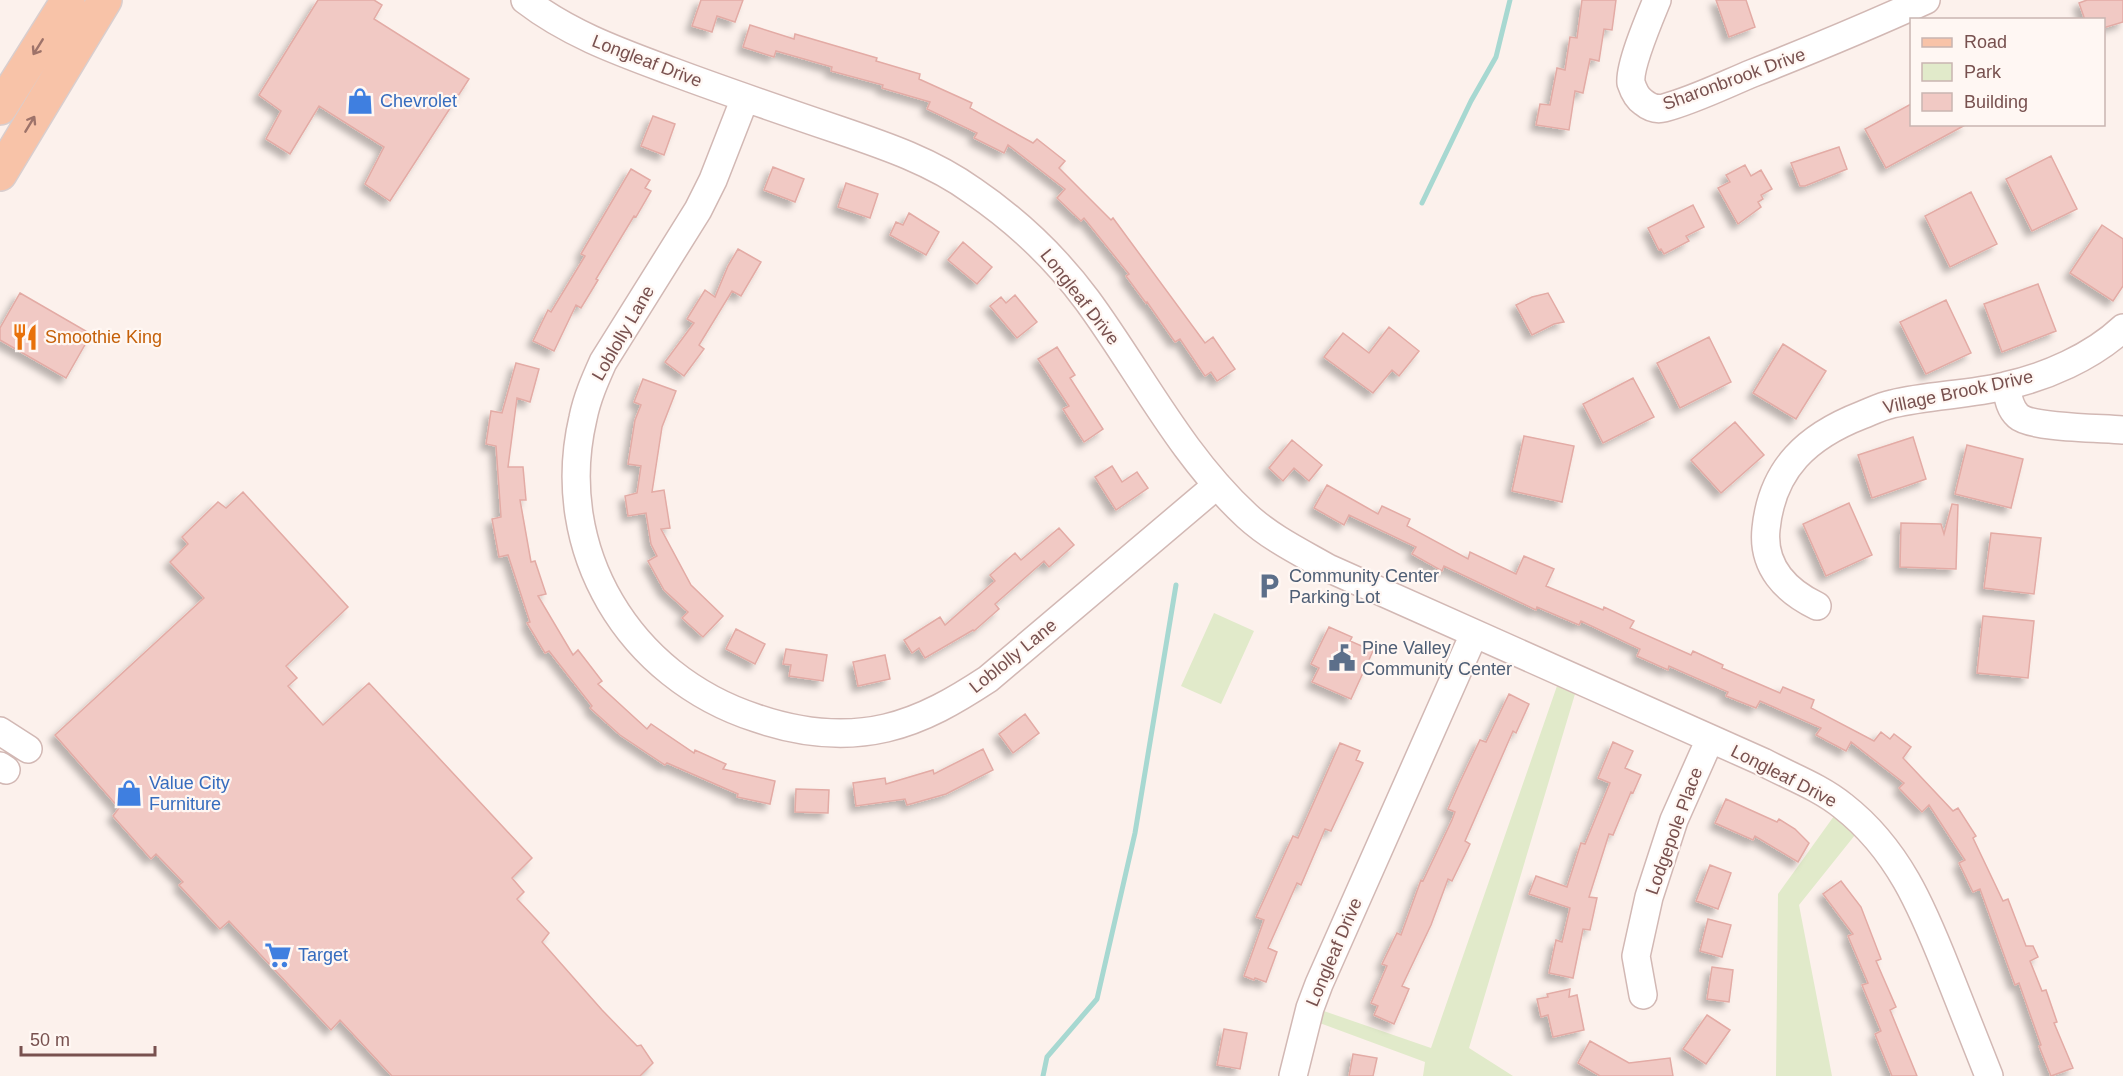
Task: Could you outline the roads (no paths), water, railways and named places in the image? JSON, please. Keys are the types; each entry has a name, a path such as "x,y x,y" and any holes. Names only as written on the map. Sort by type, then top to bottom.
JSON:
{"main road":[{"path":"0,108 68,0"},
{"path":"0,174 105,0"}],"street":[{"name":"Longleaf Drive","path":"525,0 561,24 591,40 745,98 906,154 951,176 1019,226 1053,259 1087,300 1184,445 1217,485 1260,527 1288,546 1328,568 1763,762 1842,805 1864,824 1889,852 1910,883 1926,917 1989,1076"},
{"name":"Sharonbrook Drive","path":"1657,0 1642,37 1632,73 1632,83 1637,96 1652,108 1662,108 1699,96 1926,0"},
{"name":"Loblolly Lane","path":"745,98 713,180 698,210 599,371 582,418 577,461 580,519 591,560 604,592 623,622 647,652 673,676 733,711 801,730 852,732 885,728 925,715 957,699 988,679 1217,485"},
{"name":"Village Brook Drive","path":"1817,606 1791,591 1777,576 1767,557 1765,533 1768,509 1776,486 1796,456 1815,438 1838,424 1891,404 2006,386 2057,369 2092,350 2123,328"},
{"path":"2006,386 2015,414 2030,423 2123,430"},
{"name":"Longleaf Drive","path":"1293,1076 1310,1008 1322,975 1474,634"},
{"path":"0,731 28,749"},
{"name":"Lodgepole Place","path":"1643,995 1636,956 1648,897 1674,820 1710,739"}],"waterway":[{"path":"1422,203 1471,101 1496,57 1510,0"},
{"path":"1043,1076 1047,1057 1097,999 1135,833 1176,585"}],"place":[{"name":"Chevrolet","path":"360,101"},
{"name":"Smoothie King","path":"25,337"},
{"name":"Community Center Parking Lot","path":"1269,586"},
{"name":"Pine Valley Community Center","path":"1342,658"},
{"name":"Value City Furniture","path":"129,793"},
{"name":"Target","path":"278,955"}]}
